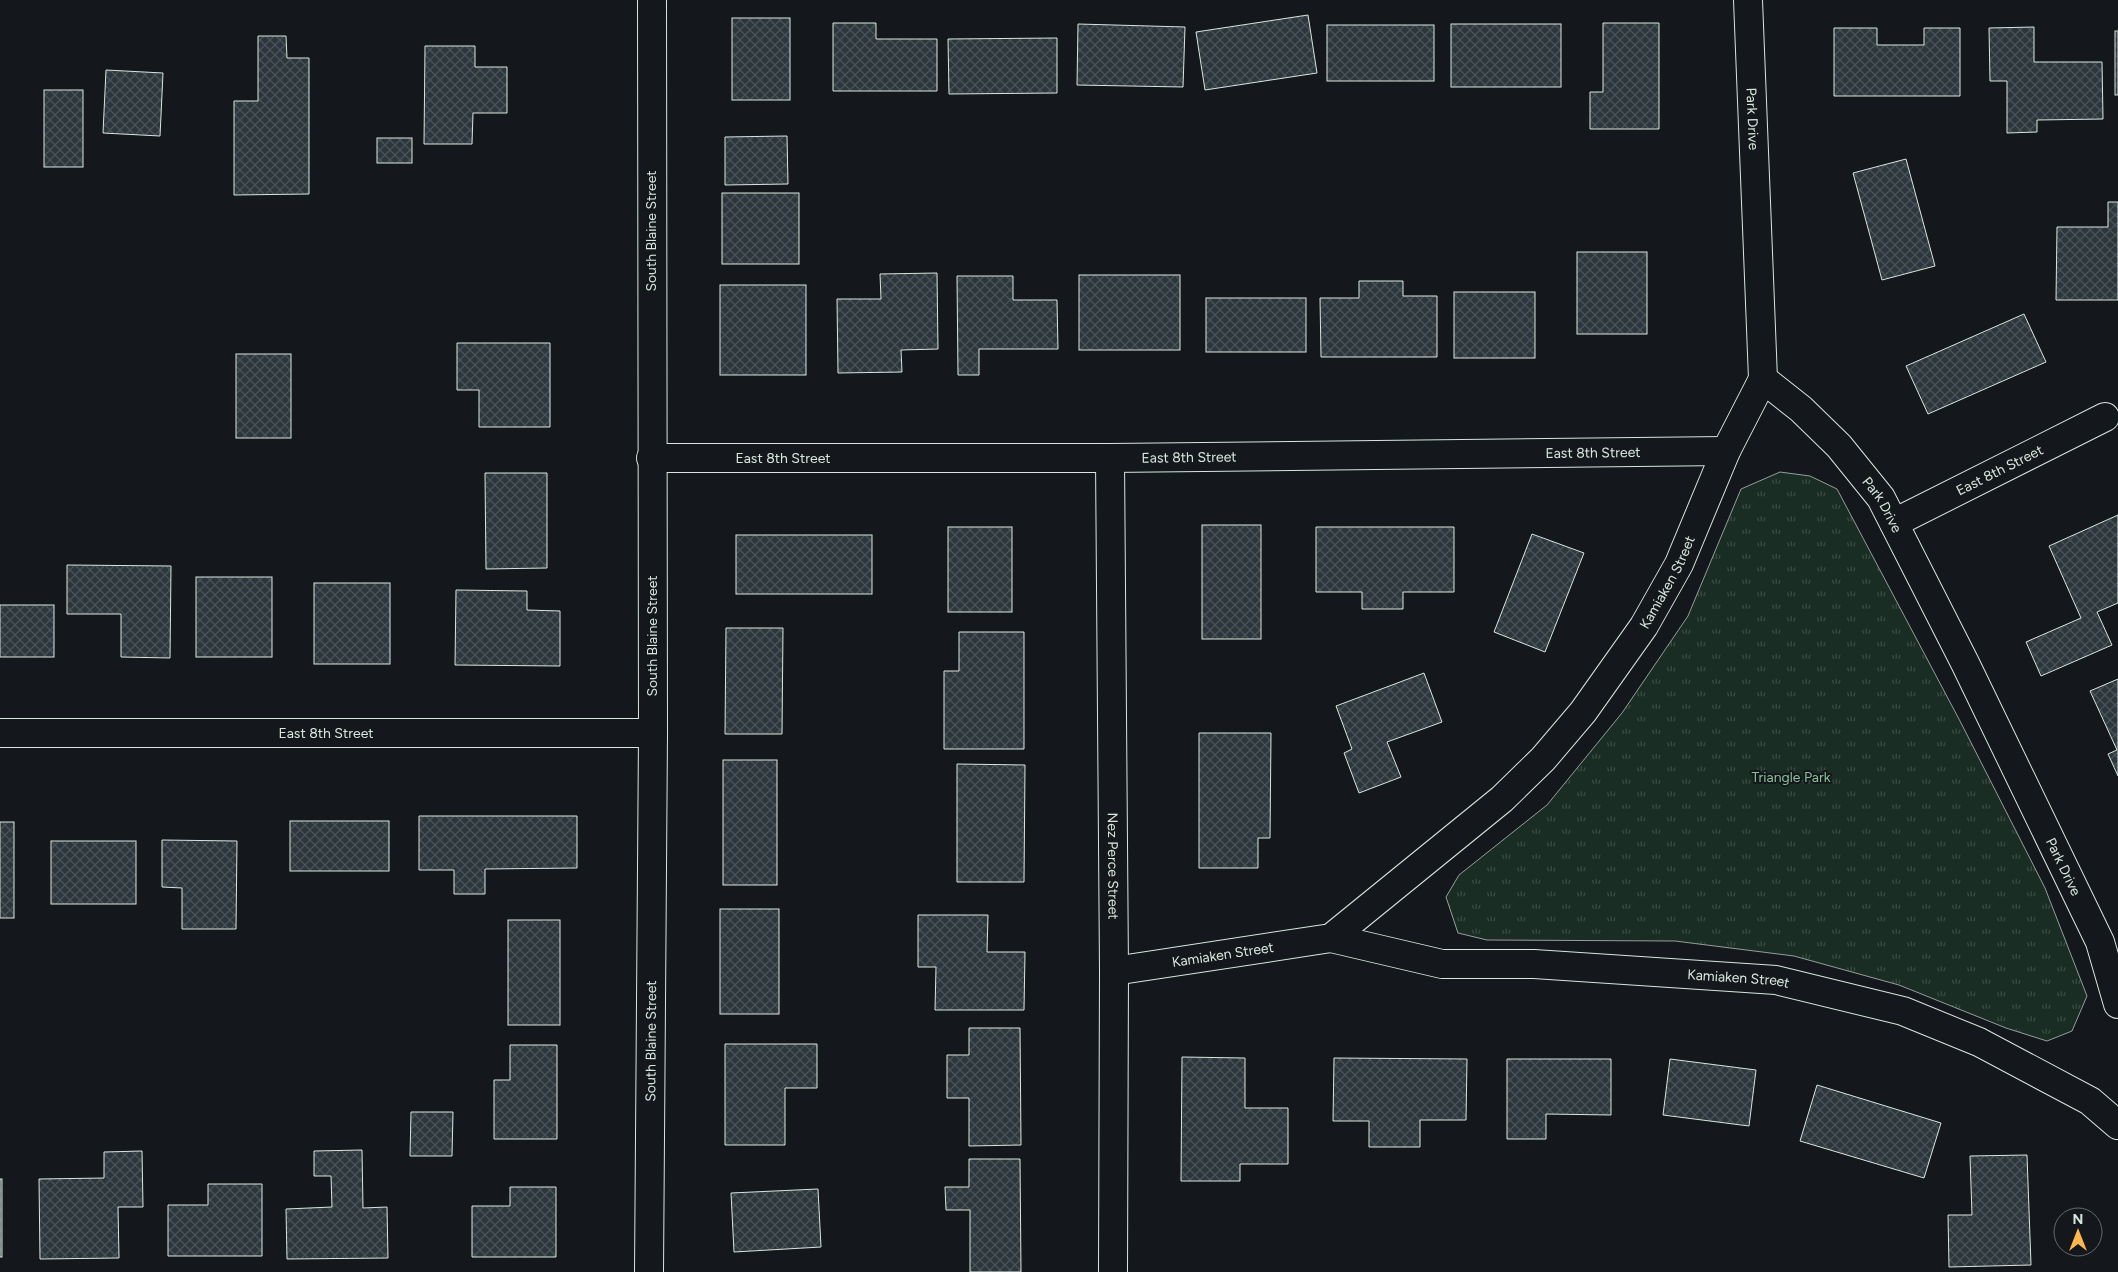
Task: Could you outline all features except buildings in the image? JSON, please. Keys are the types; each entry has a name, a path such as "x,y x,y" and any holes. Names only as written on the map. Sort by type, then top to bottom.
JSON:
{"street":[{"name":"South Blaine Street","path":"649,1272 653,732 651,458 652,0"},
{"name":"Park Drive","path":"1748,0 1763,379 1801,409 1839,446 1881,498 1965,663 2100,942 2118,1004"},
{"name":"Kamiaken Street","path":"1331,938 1502,799 1543,759 1583,712 1644,626 1674,572 1726,451 1763,379"},
{"name":"East 8th Street","path":"1894,523 2104,417"},
{"name":"East 8th Street","path":"651,458 1110,458 1726,451"},
{"name":"Nez Perce Street","path":"1110,458 1114,971 1113,1272"},
{"name":"East 8th Street","path":"0,733 653,732"},
{"name":"Kamiaken Street","path":"1114,971 1331,938 1442,964 1534,964 1776,980 1903,1012 1979,1042 2081,1096 2118,1124"}],"green space":[{"name":"Triangle Park","path":"1780,472 1810,476 1837,489 1960,721 2045,888 2087,996 2072,1031 2047,1041 2006,1028 1899,985 1794,956 1675,941 1487,940 1458,933 1446,897 1459,875 1547,805 1622,713 1688,616 1741,489"}]}
